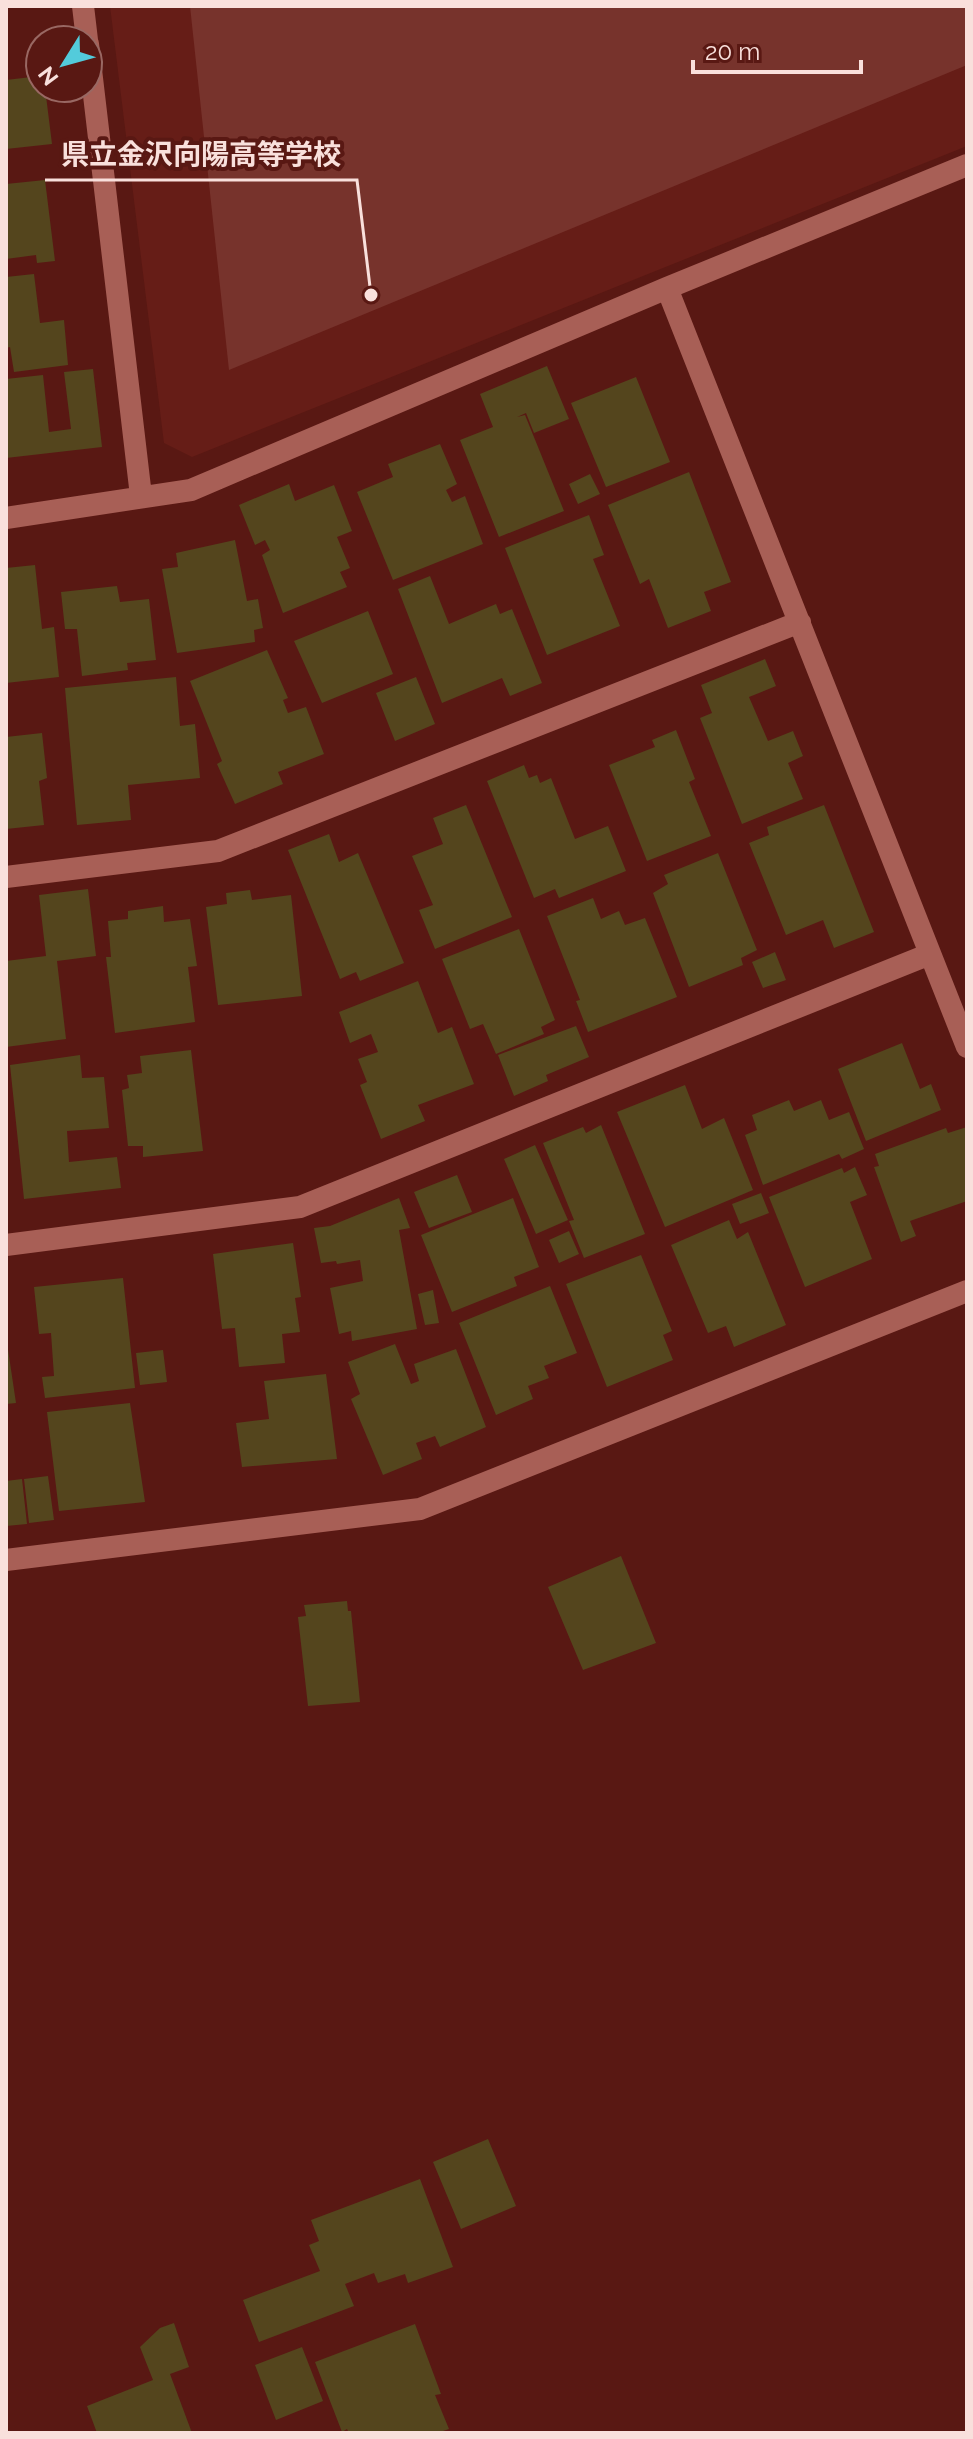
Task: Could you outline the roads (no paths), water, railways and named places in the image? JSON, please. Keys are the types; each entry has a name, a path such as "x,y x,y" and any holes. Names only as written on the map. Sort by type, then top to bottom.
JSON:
{"street":[{"path":"95,104 141,496"},
{"path":"6,518 191,490 667,288 967,165"},
{"path":"667,288 967,1047"},
{"path":"6,877 218,851 800,622"},
{"path":"6,1245 300,1207 930,954"},
{"path":"6,1560 420,1509 967,1291"}],"place":[{"name":"県立金沢向陽高等学校","path":"371,295"}]}
